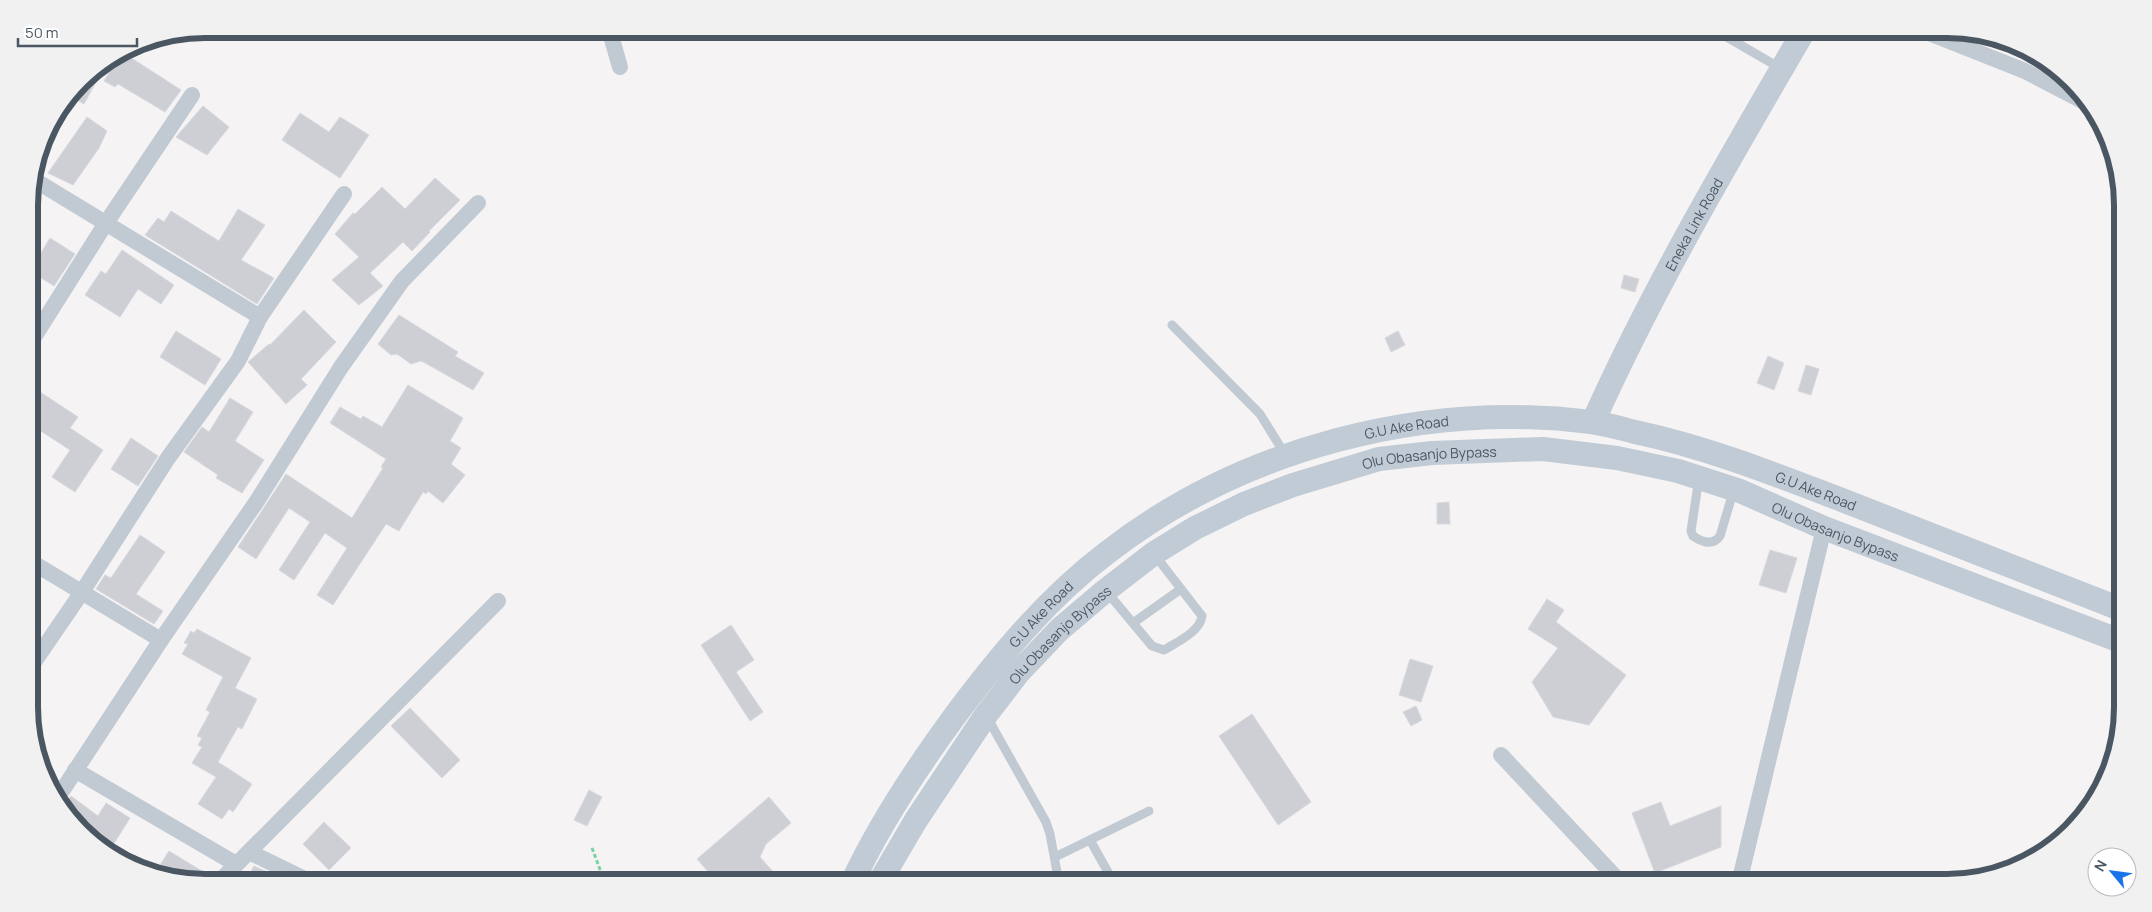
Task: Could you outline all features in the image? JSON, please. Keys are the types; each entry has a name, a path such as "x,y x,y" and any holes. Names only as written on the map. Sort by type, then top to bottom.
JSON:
{"main road":[{"name":"Eneka Link Road","path":"1593,422 1627,347 1694,222 1800,38"},
{"name":"G.U Ake Road","path":"857,875 890,814 928,752 969,697 1051,601 1106,553 1155,518 1213,487 1258,466 1286,456 1368,433 1467,419 1524,418 1593,422 1661,437 1724,456 2114,607"},
{"name":"Olu Obasanjo Bypass","path":"885,875 916,820 986,715 1019,672 1059,630 1105,591 1153,554 1195,528 1244,504 1292,485 1379,459 1432,454 1542,449 1617,458 1678,471 1734,489 1824,528 2114,639"}],"street":[{"path":"612,38 620,66"},
{"path":"1941,38 2025,71 2074,97"},
{"path":"38,332 106,223 192,95"},
{"path":"39,183 260,317"},
{"path":"38,656 82,592 168,458 238,361 260,317 344,194"},
{"path":"61,793 161,640 257,501 341,367 402,282 478,203"},
{"path":"1741,874 1824,528"},
{"path":"38,566 161,640"},
{"path":"226,875 498,601"},
{"path":"1501,755 1613,874"},
{"path":"76,770 236,864"},
{"path":"249,852 296,875"}],"lane":[{"path":"1729,38 1782,69"},
{"path":"1172,325 1260,414 1286,456"},
{"path":"1699,478 1691,531 1693,536 1698,539 1712,543 1720,536 1734,489"},
{"path":"1105,591 1152,646 1158,650 1164,650 1197,627 1202,616 1153,554"},
{"path":"1133,623 1180,589"},
{"path":"986,715 1046,822 1058,875"},
{"path":"1055,858 1149,811"},
{"path":"1090,840 1109,874"}],"path":[{"path":"592,848 602,875"}],"building":[{"path":"129,56 181,90 165,112 118,84 115,87 104,81 114,65"},
{"path":"94,80 96,82 84,104 76,99"},
{"path":"203,106 229,127 207,155 176,137"},
{"path":"300,113 329,132 340,117 369,135 340,178 282,140"},
{"path":"87,117 107,131 99,148 73,185 48,173"},
{"path":"435,178 460,200 412,251 403,242 370,273 383,286 359,305 332,280 359,257 335,234 353,213 355,214 382,187 405,209"},
{"path":"238,209 265,225 241,260 274,278 257,304 145,235 158,218 164,222 171,211 219,241"},
{"path":"50,238 75,254 54,286 38,276 38,258"},
{"path":"122,250 174,285 161,304 138,289 120,317 85,295 101,271 106,274"},
{"path":"1624,275 1639,279 1635,292 1621,288"},
{"path":"304,310 336,342 301,379 307,385 286,404 248,362 270,345"},
{"path":"399,315 458,352 455,356 484,373 473,390 421,361 411,364 397,354 391,355 378,344"},
{"path":"176,331 221,359 205,385 160,357"},
{"path":"1398,331 1405,345 1391,352 1385,338"},
{"path":"1768,356 1784,363 1774,390 1757,383"},
{"path":"1806,365 1819,369 1811,395 1798,391"},
{"path":"408,385 463,418 450,441 461,448 451,464 465,475 443,503 428,491 426,494 423,492 399,531 386,524 333,605 317,595 347,548 325,533 294,580 279,570 310,522 289,508 256,559 238,547 286,474 352,518 383,468 381,467 386,459 330,423 340,407 361,419 363,416 382,427"},
{"path":"40,392 78,417 70,428 103,450 75,492 52,477 70,450 38,429 38,395"},
{"path":"230,398 253,412 235,441 264,460 242,493 216,478 218,475 184,452 202,427 209,432"},
{"path":"131,438 158,456 138,486 111,469"},
{"path":"1449,502 1450,524 1437,524 1437,503"},
{"path":"140,535 165,552 136,594 163,611 154,624 96,589 105,575 111,578"},
{"path":"1770,550 1797,558 1786,593 1759,585"},
{"path":"1547,599 1564,610 1556,622 1626,675 1589,725 1553,717 1532,682 1558,648 1528,629"},
{"path":"731,625 754,660 736,672 763,712 750,721 701,645"},
{"path":"197,629 251,658 235,688 257,699 242,729 238,727 218,762 252,784 233,812 229,809 222,819 198,804 216,777 192,763 202,747 198,745 202,738 197,736 210,712 206,710 223,677 182,654 188,644 184,643 191,631 194,633"},
{"path":"1410,659 1433,666 1421,702 1399,695"},
{"path":"1416,706 1422,720 1411,726 1403,712"},
{"path":"410,708 460,760 442,778 391,726"},
{"path":"1252,714 1311,802 1278,825 1219,736"},
{"path":"589,790 602,797 587,826 574,820"},
{"path":"71,796 98,816 106,803 130,818 113,845 87,825 67,801"},
{"path":"769,797 791,823 766,844 760,857 776,875 711,875 697,859"},
{"path":"1661,802 1670,826 1721,806 1721,847 1655,873 1632,813"},
{"path":"324,822 351,848 329,870 303,844"},
{"path":"169,851 205,873 204,875 183,873 158,868"},
{"path":"254,866 274,875 249,875"}]}
